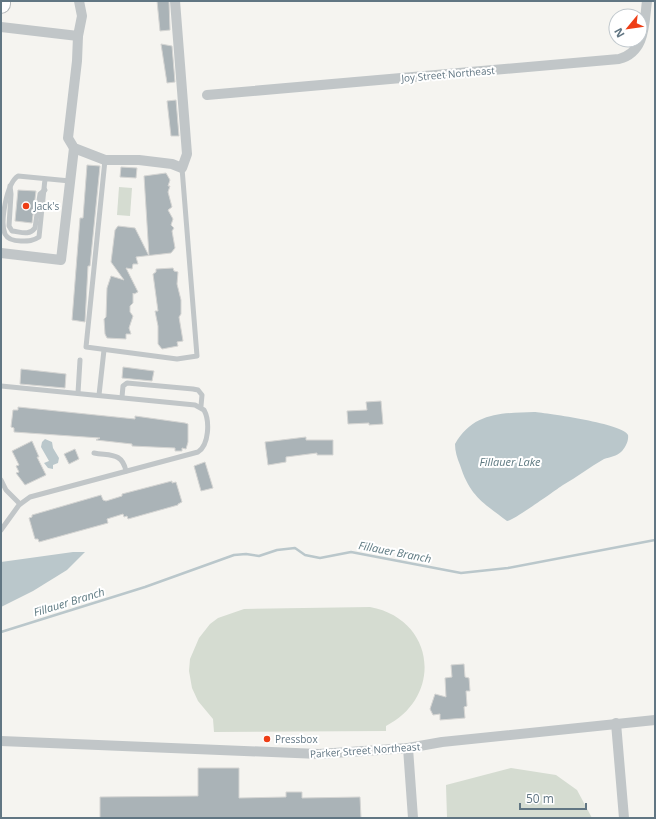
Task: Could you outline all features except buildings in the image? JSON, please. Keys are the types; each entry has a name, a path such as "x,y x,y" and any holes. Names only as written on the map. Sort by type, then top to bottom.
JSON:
{"street":[{"path":"79,1 82,16 78,36 77,61 68,138 74,148 105,160 139,160 172,164 182,168 187,154 175,1"},
{"name":"Joy Street Northeast","path":"207,95 619,59 634,52 639,46 647,1"},
{"path":"1,27 78,36"},
{"path":"1,253 61,260 74,148"},
{"name":"Parker Street Northeast","path":"1,741 319,754 408,748 442,742 655,720"},
{"path":"616,723 624,818"},
{"path":"408,748 413,818"}],"lane":[{"path":"105,160 86,347 177,360 197,356 182,168"},
{"path":"45,179 39,237 33,241 14,241 5,235 3,226 6,193 13,180 18,176 70,180"},
{"path":"10,186 9,226 12,230 27,233 35,228 40,194 44,190"},
{"path":"99,395 104,350"},
{"path":"78,392 80,360"},
{"path":"1,530 20,504 30,497 193,454 202,450 206,441 207,418 201,406 202,395 198,390 127,383 123,386 122,397"},
{"path":"1,386 78,392 201,406"},
{"path":"94,454 117,456 124,461 126,471"},
{"path":"1,482 6,490 20,504"}],"shaded area":[{"path":"119,187 132,188 130,216 117,215"},
{"path":"370,607 392,614 408,626 419,642 424,660 424,678 417,696 405,713 386,726 386,731 214,732 213,719 198,701 192,688 189,671 190,659 199,638 210,624 218,618 244,609"},
{"path":"511,768 556,775 577,790 592,818 447,818 446,785"}],"water":[{"name":"Fillauer Lake","path":"534,412 554,414 614,427 624,431 628,435 628,440 619,453 599,462 511,520 507,521 478,498 468,484 459,462 455,444 462,433 479,420 500,414"},
{"path":"45,439 52,442 53,448 59,458 58,463 53,465 53,469 48,468 44,463 49,461 41,447 42,442"},
{"path":"73,552 85,552 67,570 33,591 1,607 1,562"}],"waterway":[{"name":"Fillauer Branch","path":"1,632 145,587 234,555 246,554 259,556 277,550 295,548 305,555 320,558 351,552 461,573 508,568 655,540"}],"place":[{"name":"Jack's","path":"26,206"},
{"name":"Pressbox","path":"267,739"}]}
